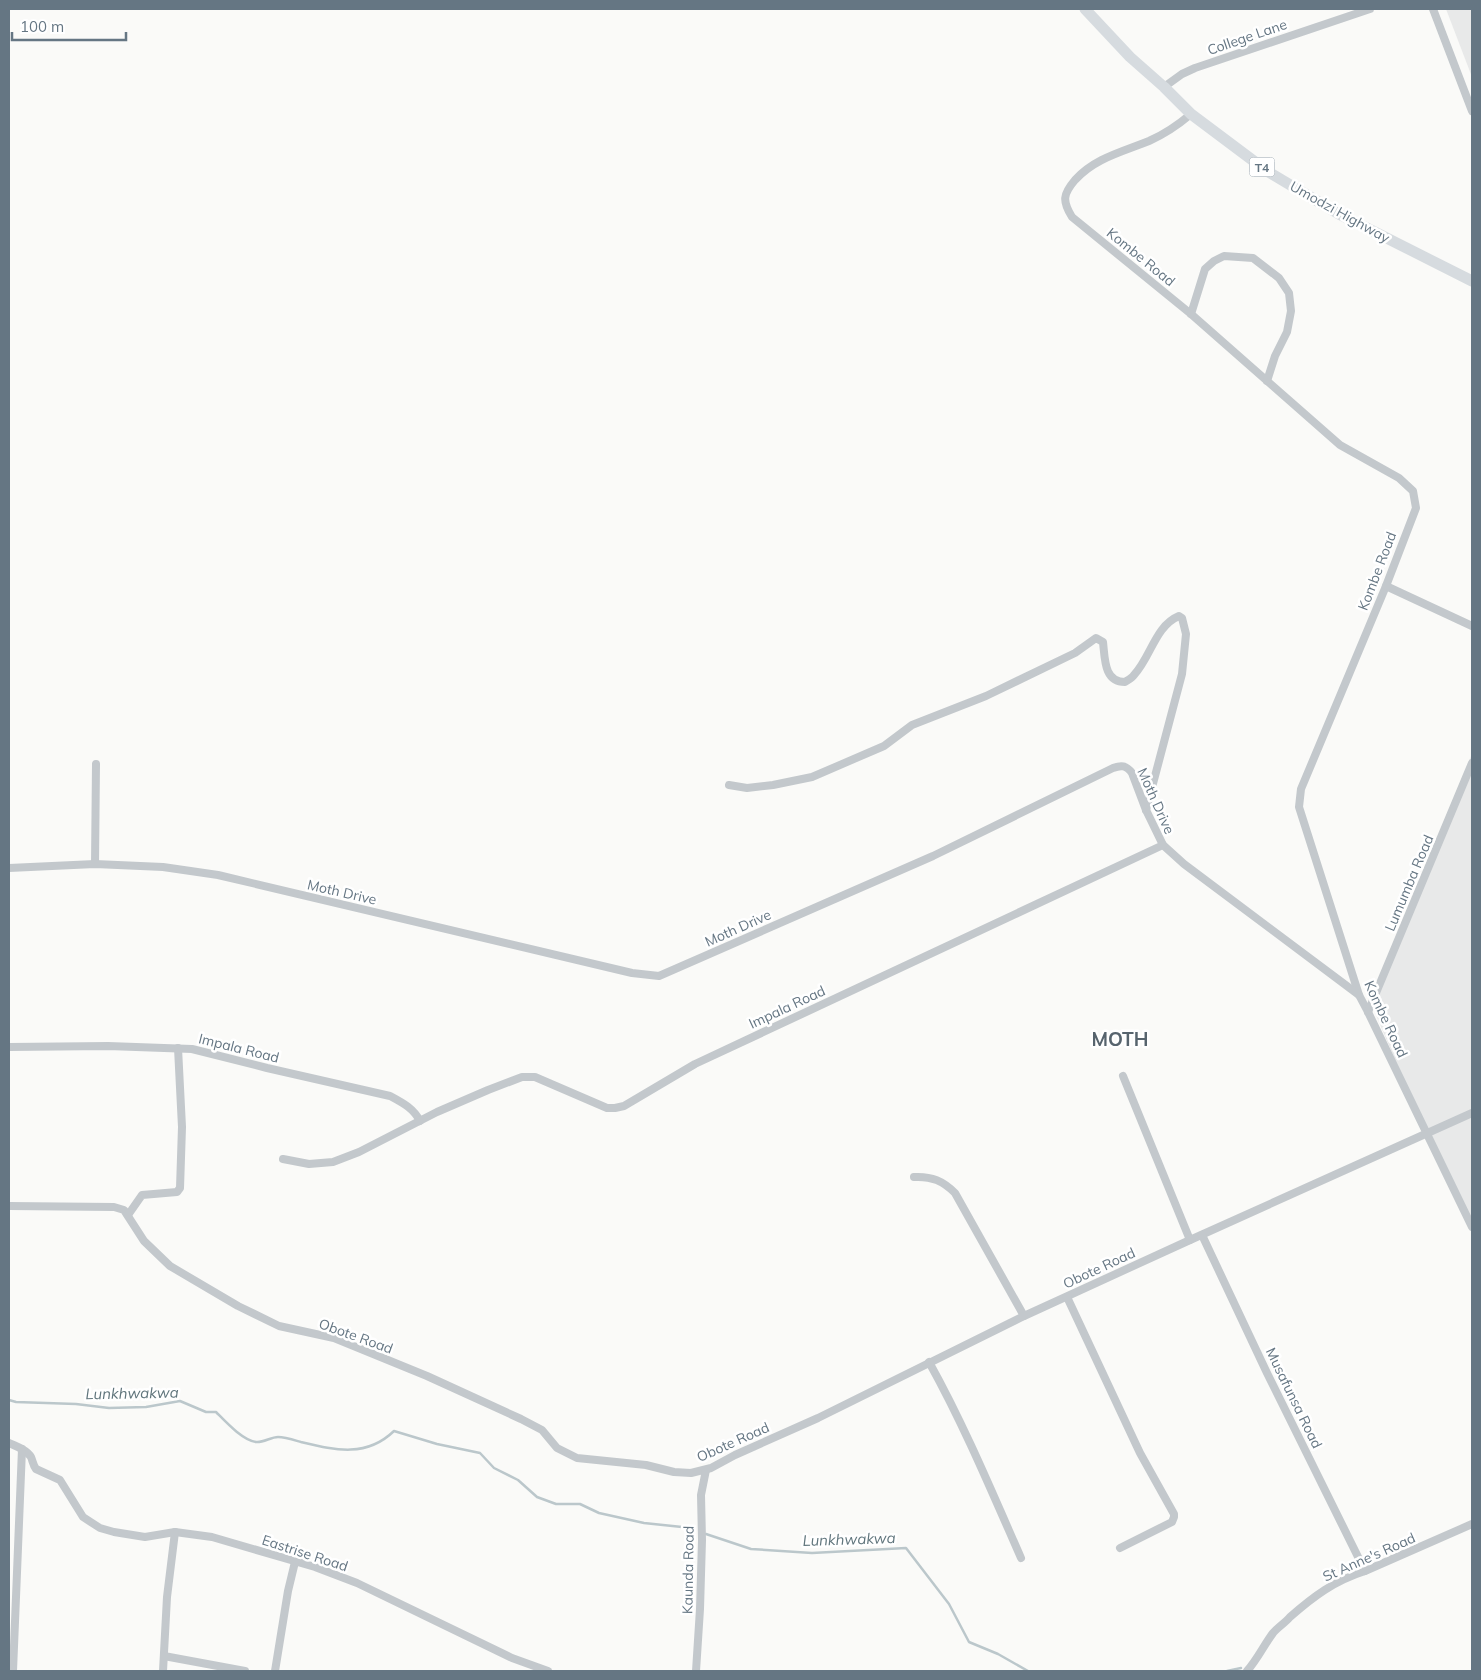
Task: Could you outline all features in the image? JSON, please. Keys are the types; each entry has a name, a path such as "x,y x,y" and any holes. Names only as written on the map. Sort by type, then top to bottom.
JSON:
{"highway":[{"name":"Umodzi Highway","path":"1085,9 1130,57 1191,114 1267,171 1339,214 1472,281"}],"street":[{"name":"College Lane","path":"1164,87 1182,74 1195,68 1370,9"},
{"path":"1435,9 1472,111"},
{"name":"Kombe Road","path":"1191,114 1174,128 1149,141 1108,156 1092,165 1069,188 1064,198 1066,208 1072,217 1191,314 1340,445 1399,478 1413,491 1416,508 1386,586 1304,780 1299,797 1299,807 1358,995 1472,1227"},
{"path":"1191,314 1205,269 1214,260 1224,256 1253,258 1278,278 1289,294 1290,311 1287,332 1275,356 1267,380"},
{"path":"1386,586 1472,626"},
{"path":"729,785 747,788 812,777 884,746 912,725 986,696 1075,653 1096,638 1103,642 1109,674 1118,682 1125,682 1135,674 1171,619 1179,616 1182,618 1186,634 1182,674 1146,810"},
{"name":"Lumumba Road","path":"1368,1012 1472,763"},
{"path":"95,864 96,764"},
{"name":"Moth Drive","path":"9,868 95,864 163,867 218,876 632,973 659,976 933,856 1119,766 1128,768 1132,773 1146,810 1163,845 1184,864 1358,995"},
{"name":"Impala Road","path":"283,1159 309,1164 333,1162 359,1152 420,1121 488,1090 528,1076 535,1077 607,1108 624,1106 696,1064 1163,845"},
{"name":"Impala Road","path":"9,1047 108,1046 192,1049 390,1096 406,1104 416,1112 420,1121"},
{"path":"9,1206 114,1207 124,1210 128,1215 142,1196 177,1192 180,1188 182,1127 178,1048"},
{"path":"1123,1076 1190,1240"},
{"name":"Obote Road","path":"128,1215 144,1241 170,1266 238,1306 279,1326 334,1338 427,1376 542,1430 557,1448 577,1458 646,1465 674,1472 691,1473 706,1470 818,1418 1024,1316 1472,1113"},
{"path":"914,1177 925,1176 939,1181 955,1193 1024,1316"},
{"name":"Musafunsa Road","path":"1202,1235 1267,1373 1365,1571"},
{"path":"1067,1297 1140,1453 1174,1514 1172,1522 1120,1548"},
{"path":"929,1362 948,1396 998,1503 1021,1558"},
{"path":"9,1443 22,1449 11,1659 13,1671"},
{"name":"Eastrise Road","path":"22,1449 31,1456 36,1469 60,1480 83,1517 100,1528 145,1537 175,1532 212,1537 315,1567 357,1583 512,1658 548,1671"},
{"name":"Kaunda Road","path":"696,1671 702,1540 701,1496 706,1470"},
{"name":"St Anne's Road","path":"1247,1671 1254,1664 1274,1633 1308,1601 1326,1588 1472,1524"},
{"path":"163,1671 167,1597 175,1532"},
{"path":"275,1671 288,1591 295,1562"},
{"path":"164,1656 245,1671"}],"shaded area":[{"path":"1446,9 1472,9 1472,77"},
{"path":"1472,754 1472,1233 1431,1144 1370,1001"}],"waterway":[{"name":"Lunkhwakwa","path":"9,1400 109,1408 146,1407 180,1401 206,1412 216,1412 234,1430 251,1441 259,1442 281,1437 314,1445 350,1450 372,1445 383,1440 394,1431 437,1444 480,1453 494,1468 518,1480 537,1497 556,1504 580,1504 599,1513 644,1523 682,1527 692,1530"},
{"name":"Lunkhwakwa","path":"706,1534 751,1549 812,1553 906,1548 949,1604 969,1642 998,1654 1028,1671"},
{"name":"Lunkhwakwa","path":"1227,1671 1241,1668"}],"district":[{"name":"MOTH","path":"1120,1039"}]}
